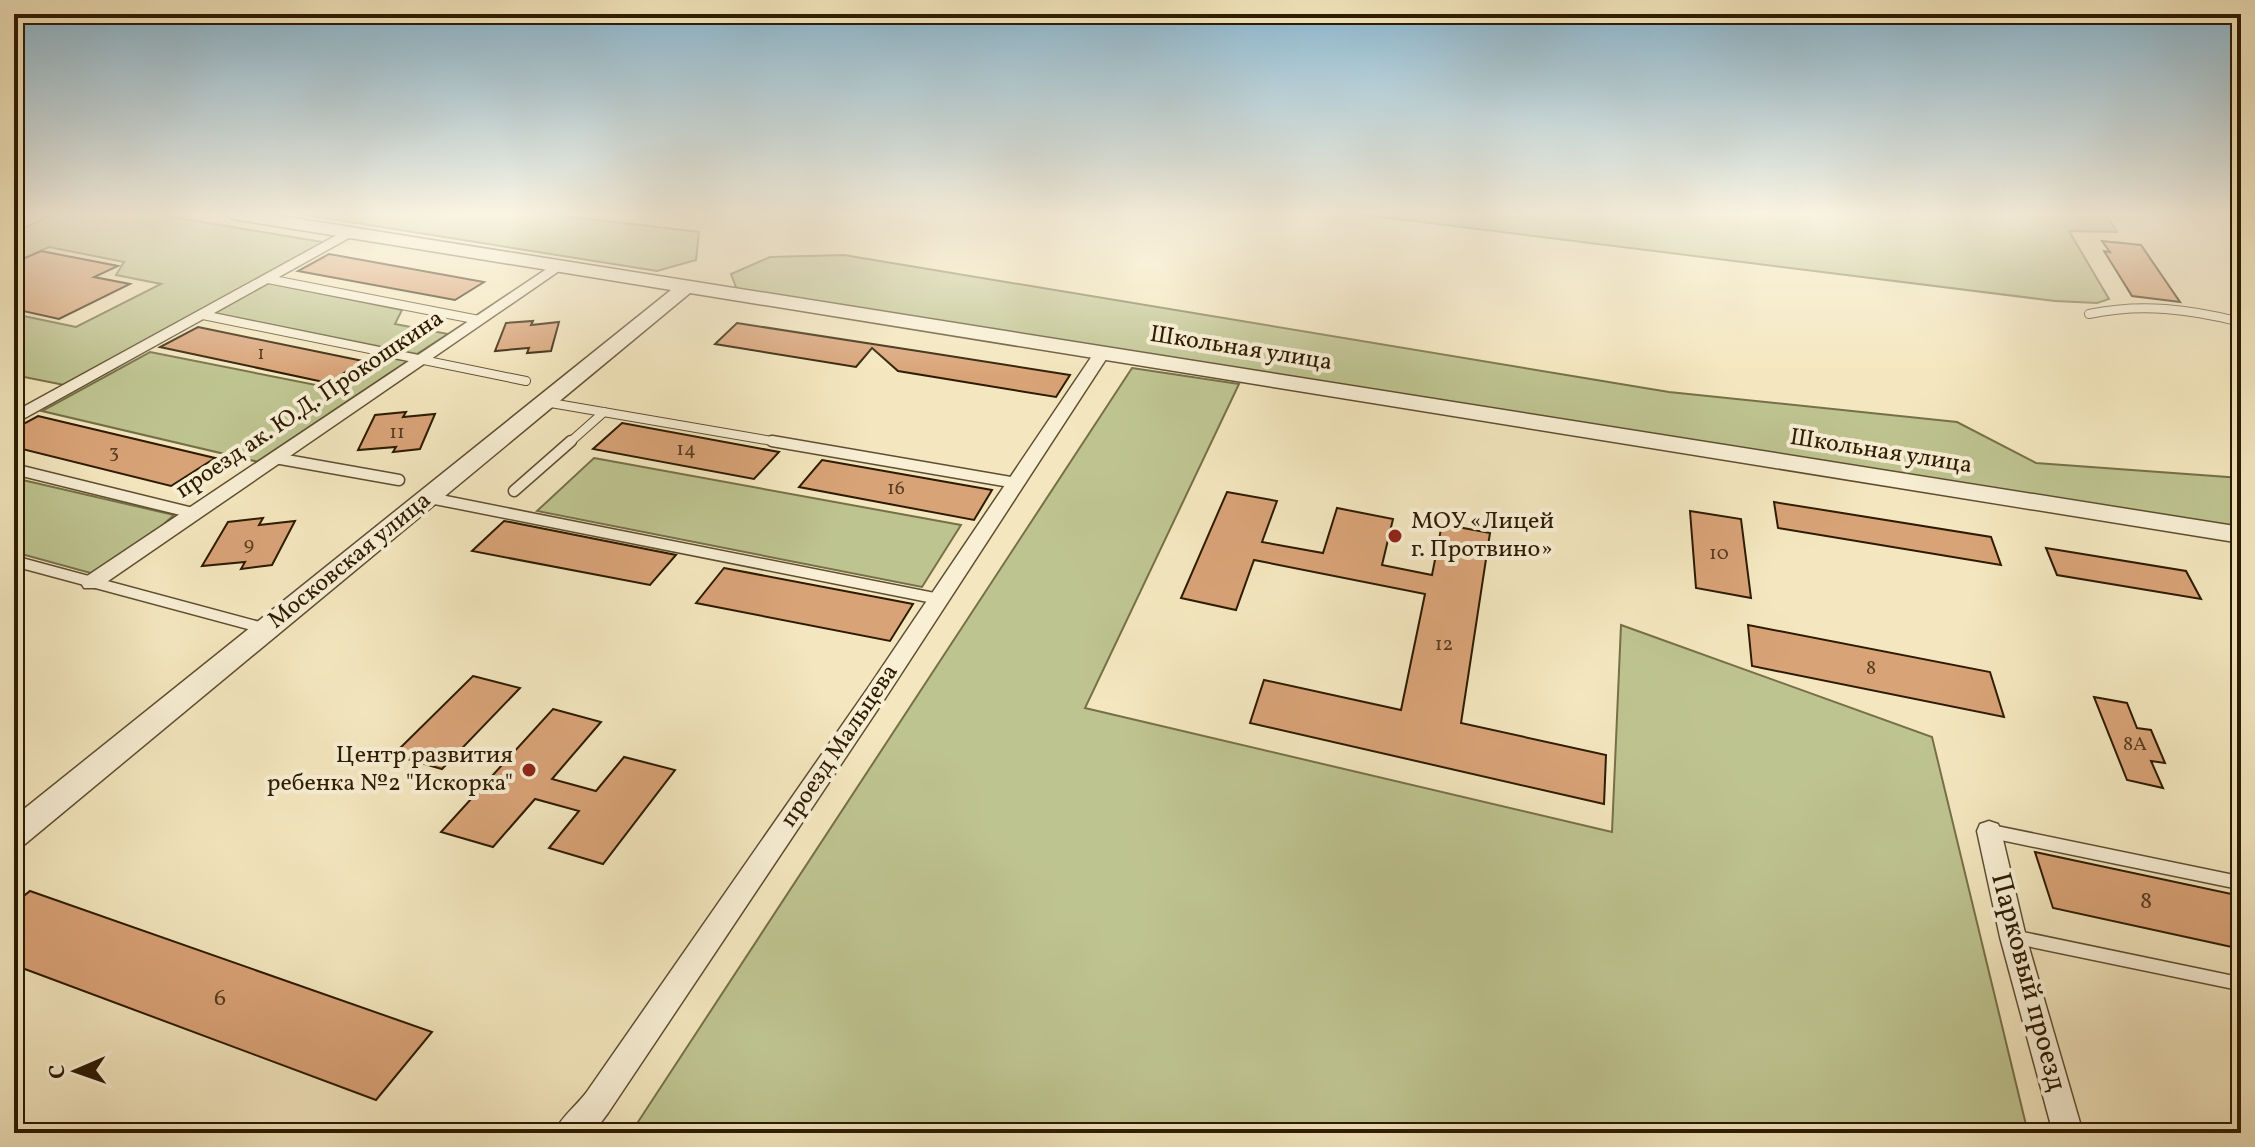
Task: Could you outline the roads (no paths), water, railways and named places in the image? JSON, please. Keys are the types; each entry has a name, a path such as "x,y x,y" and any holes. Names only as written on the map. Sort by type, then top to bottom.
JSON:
{"street":[{"path":"14,419 289,268"},
{"name":"проезд ак. Ю.Д. Прокошкина","path":"91,583 555,268"},
{"name":"Школьная улица","path":"566,268 2241,535"},
{"name":"Московская улица","path":"14,835 686,287"},
{"name":"проезд Мальцева","path":"569,1133 597,1103 1102,353"},
{"name":"Парковый проезд","path":"1989,831 2013,937 2068,1133"}],"lane":[{"path":"268,279 479,320"},
{"path":"2089,314 2124,306 2153,305 2180,307 2241,322"},
{"path":"203,315 526,381"},
{"path":"545,402 1016,483"},
{"path":"514,491 604,412"},
{"path":"275,458 399,480"},
{"path":"14,469 193,513"},
{"path":"428,497 939,599"},
{"path":"14,561 267,629"},
{"path":"1989,831 2241,883"},
{"path":"2013,937 2241,984"}],"place":[{"name":"МОУ «Лицей г. Протвино»","path":"1395,536"},
{"name":"Центр развития ребенка №2 \"Искорка\"","path":"529,770"}]}
